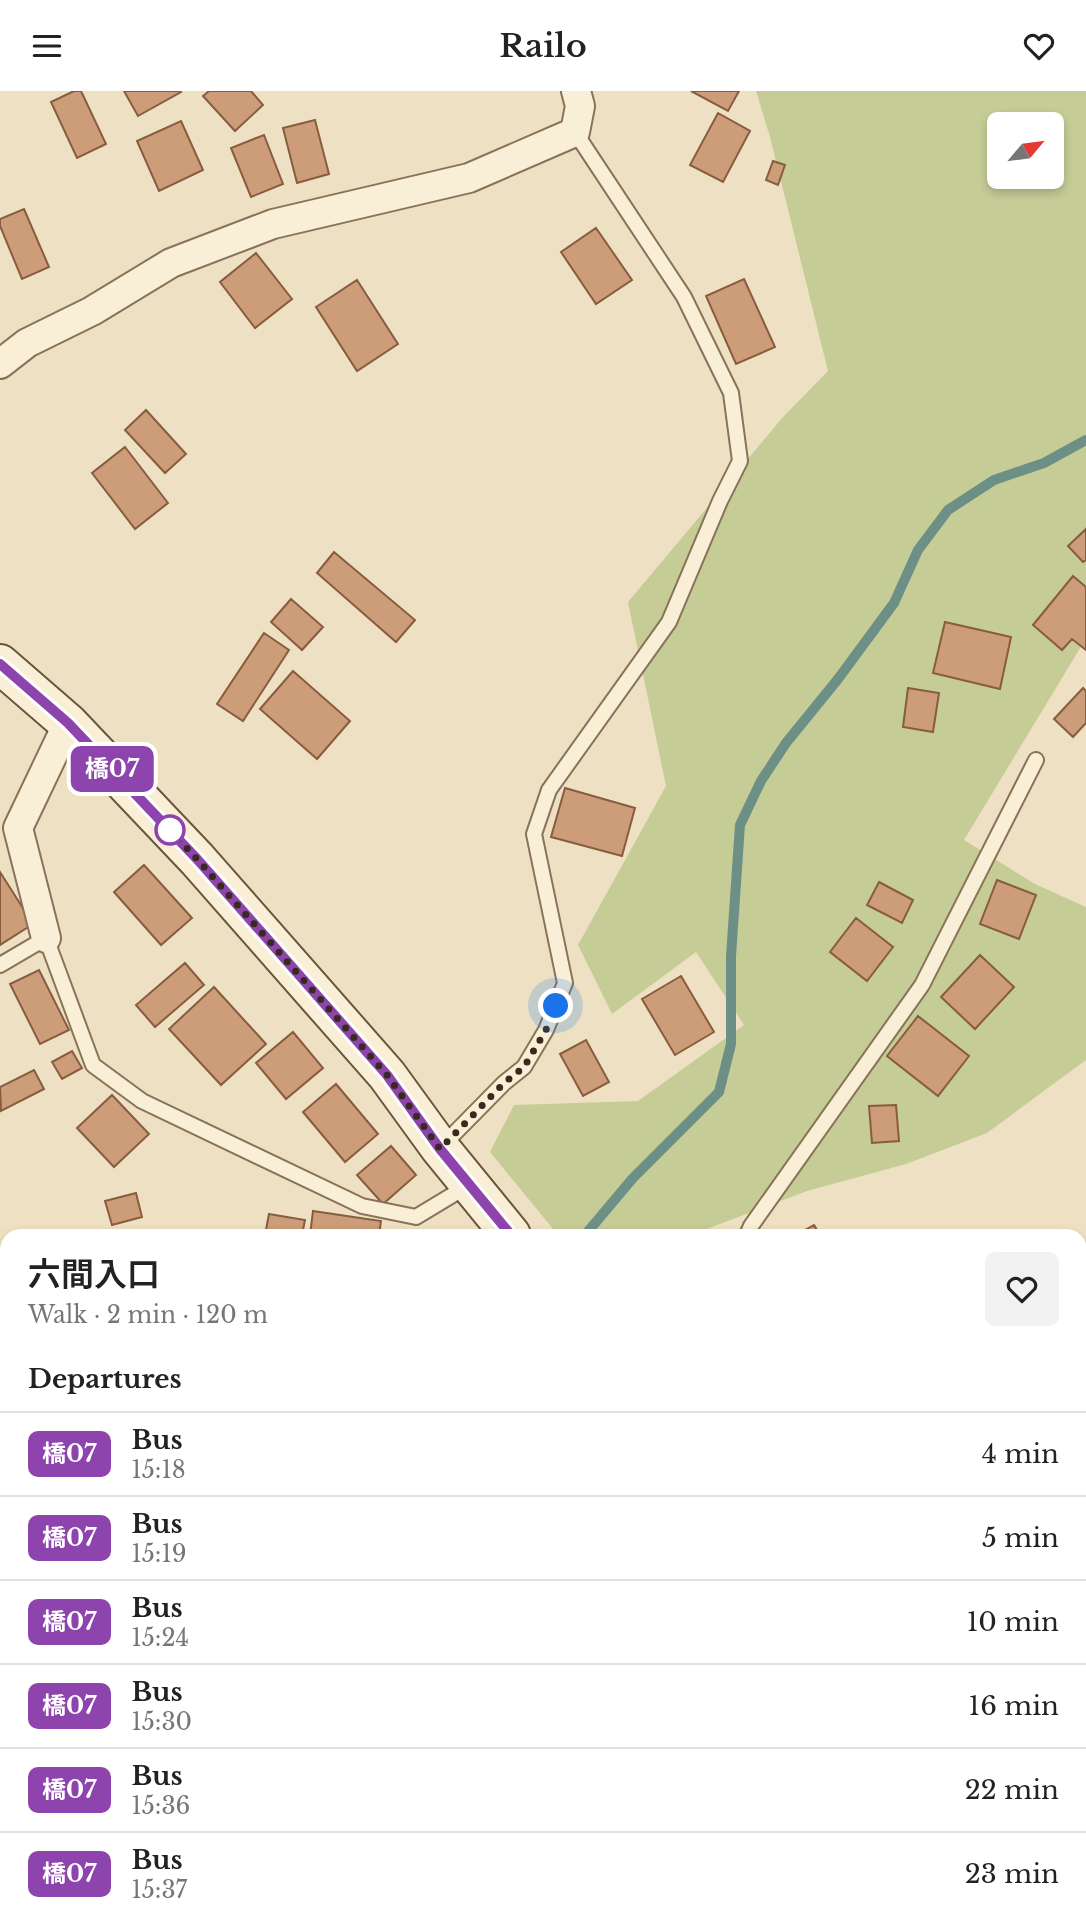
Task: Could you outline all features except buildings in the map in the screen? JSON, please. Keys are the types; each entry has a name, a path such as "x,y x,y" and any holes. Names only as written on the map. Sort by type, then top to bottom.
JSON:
{"main road":[{"path":"0,664 68,723 197,859 387,1075 440,1149 507,1229"}],"street":[{"path":"0,364 27,343 92,311 171,263 273,225 469,177 575,132 580,106 576,91"},
{"path":"46,938 18,828 68,723"}],"lane":[{"path":"440,1149 504,1083 524,1067 546,1030 565,983 534,834 549,790 669,622 720,501 740,461 731,393 684,297 575,132"},
{"path":"750,1229 922,985 1036,760"},
{"path":"0,965 46,938 93,1065 142,1101 362,1206 416,1217 469,1185"}],"green space":[{"path":"756,91 1086,91 1086,646 1082,645 964,840 1035,884 1086,907 1086,1060 987,1133 906,1164 807,1191 707,1229 553,1229 490,1152 514,1105 638,1101 744,1025 696,952 612,1014 578,945 666,786 628,602 783,417 828,371 770,137"}],"waterway":[{"path":"590,1229 633,1178 719,1092 731,1044 731,956 740,825 761,781 786,743 894,603 918,550 948,510 994,480 1044,463 1086,440"}],"bus line":[{"name":"橋07","path":"0,664 68,723 197,859 387,1075 440,1149 506,1229"}],"route":[{"path":"170,830 387,1075 440,1149 504,1083 524,1067 546,1030 556,1006"}]}
